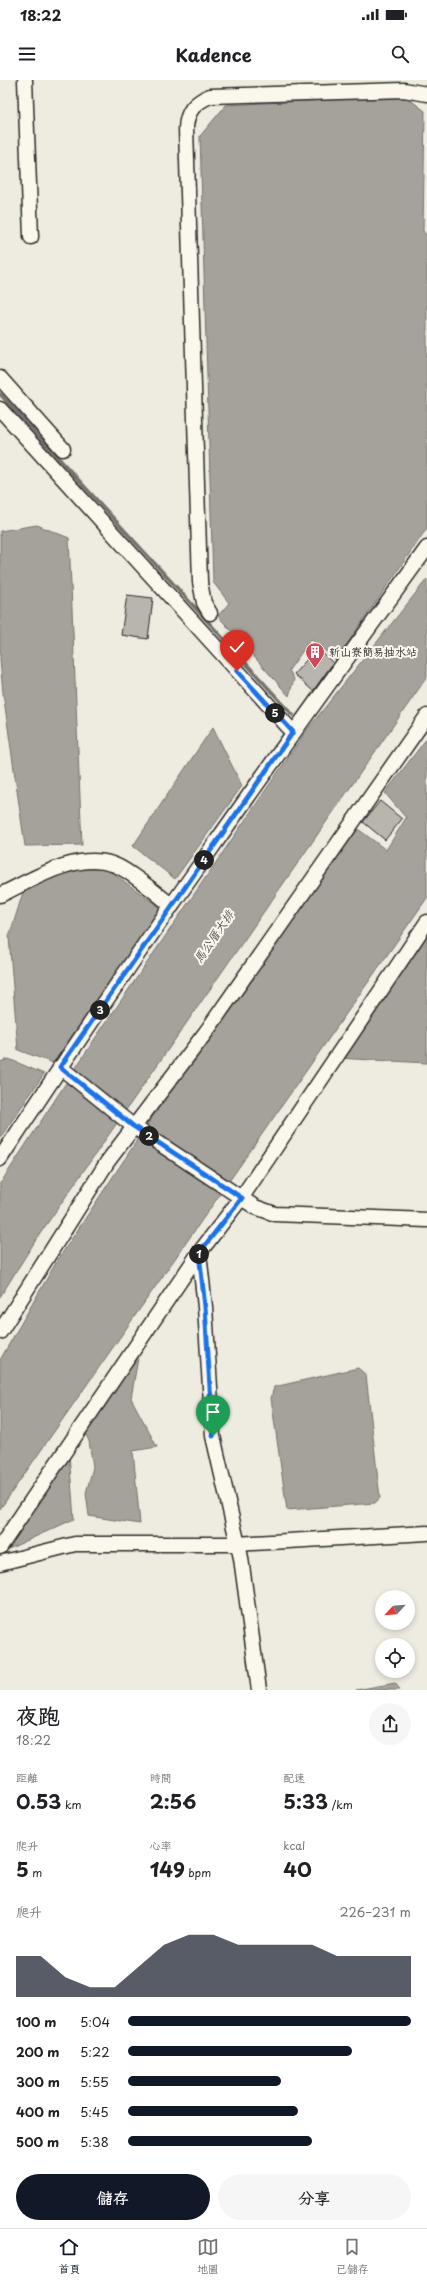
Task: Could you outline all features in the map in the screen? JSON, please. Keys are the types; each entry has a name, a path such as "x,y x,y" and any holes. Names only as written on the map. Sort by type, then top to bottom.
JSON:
{"street":[{"path":"25,80 31,237"},
{"path":"210,613 204,602 200,582 186,128 189,112 193,105 210,96 404,90 427,94"},
{"path":"0,378 63,449"},
{"path":"0,409 293,732"},
{"path":"0,1159 60,1067 293,732 427,548"},
{"path":"0,1332 108,1161 133,1126 206,1032 427,716"},
{"path":"0,895 44,874 71,864 94,860 114,864 175,902"},
{"path":"0,1547 199,1253 242,1198 427,922"},
{"path":"60,1067 133,1126 255,1207 275,1214 427,1220"},
{"path":"199,1253 205,1307 213,1436 236,1544 241,1558 259,1690"},
{"path":"0,1563 75,1544 236,1544 427,1533"}],"water":[{"path":"405,96 425,111 423,231 427,236 427,528 336,660 311,639 289,670 294,679 289,696 218,616 229,603 213,582 200,136 226,105"},
{"path":"37,525 69,538 82,845 25,846 3,693 0,660 0,531"},
{"name":"馬公厝大排","path":"427,579 427,677 37,1238 0,1297 0,1184 94,1040 307,730"},
{"path":"213,727 242,786 175,879 133,846"},
{"path":"427,738 427,898 0,1509 0,1360 57,1261 201,1044 358,829 386,850 406,818 385,793"},
{"path":"94,860 161,908 53,1063 18,1050 9,937 26,883"},
{"path":"427,922 427,1063 336,1058"},
{"path":"9,1059 44,1074 0,1138 0,1062"},
{"path":"142,1336 131,1398 157,1447 133,1451 140,1524 89,1516 86,1493 93,1467 89,1441 82,1426"},
{"path":"358,1368 366,1375 380,1498 375,1503 287,1510 271,1398 274,1387"},
{"path":"68,1441 74,1519 2,1552"},
{"path":"395,1683 400,1690 356,1690"}],"building":[{"path":"127,595 153,598 148,639 121,635"},
{"name":"新山寮簡易抽水站","path":"317,648 333,663 313,691 294,674"},
{"path":"380,801 402,819 385,840 363,822"}],"waterway":[{"path":"0,394 293,715"},
{"path":"31,872 50,864"}],"place":[{"name":"新山寮簡易抽水站","path":"315,669"}],"route":[{"path":"213,1436 205,1307 199,1253 242,1198 133,1126 60,1067 293,732 237,671"}]}
